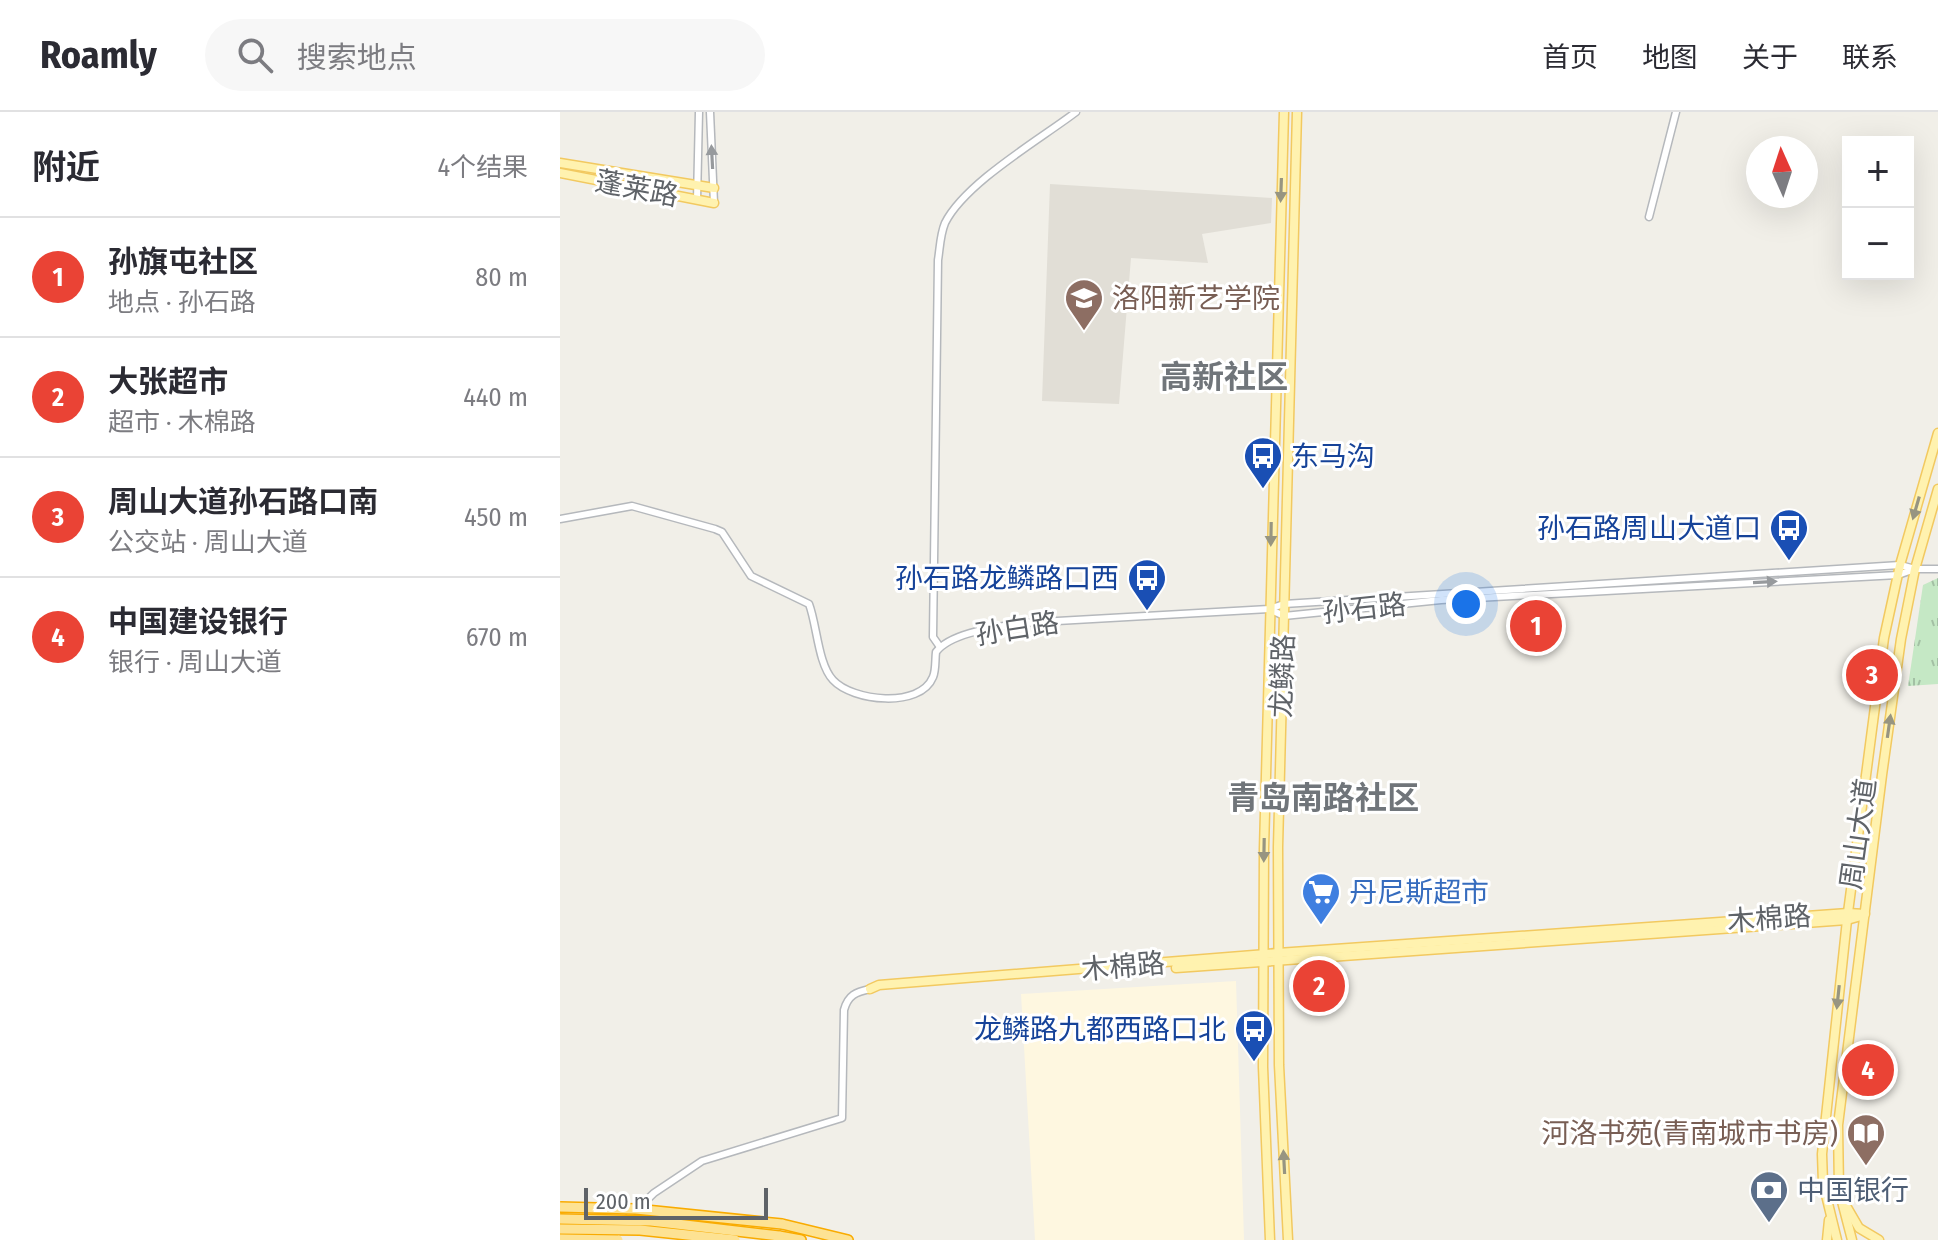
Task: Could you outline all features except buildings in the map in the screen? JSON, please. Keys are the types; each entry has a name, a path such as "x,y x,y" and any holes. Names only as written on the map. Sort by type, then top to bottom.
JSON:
{"highway":[{"path":"560,1207 636,1209 782,1224 848,1240"},
{"path":"560,1219 651,1221 801,1240"},
{"path":"560,1229 640,1230 735,1240"},
{"path":"560,1239 618,1240"}],"main road":[{"name":"龙鳞路","path":"1270,1240 1263,1067 1263,958 1269,609 1284,112"},
{"name":"龙鳞路","path":"1288,1240 1279,1065 1278,957 1297,112"},
{"name":"蓬莱路","path":"560,163 714,188"},
{"name":"蓬莱路","path":"560,173 714,203"},
{"name":"周山大道","path":"1837,1240 1823,1183 1823,1138 1847,916 1884,638 1900,565 1938,433"},
{"name":"周山大道","path":"1852,1240 1839,1190 1838,1125 1901,639 1915,569 1938,489"},
{"name":"木棉路","path":"870,989 879,985 1865,914"},
{"path":"1839,1190 1859,1228 1879,1240"},
{"path":"1826,1200 1827,1240"}],"street":[{"path":"697,200 699,112"},
{"path":"710,112 714,203"},
{"path":"940,647 933,637 938,260 941,234 958,205 975,187 1076,112"},
{"path":"1649,217 1676,112"},
{"name":"孙白路","path":"560,519 632,506 722,532 751,576 809,604 826,670 843,688 857,694 893,699 923,689 933,677 936,652 940,647 989,628 1022,623 1269,609"},
{"name":"孙石路","path":"1269,609 1284,604 1900,565 1915,569 1938,569"},
{"name":"孙石路","path":"1269,609 1284,616 1441,600 1898,575 1915,569"},
{"path":"605,1240 654,1193 702,1161 842,1118 844,1010 852,994 870,989"}],"shaded area":[{"name":"洛阳新艺学院","path":"1050,184 1272,198 1271,223 1202,234 1208,263 1131,258 1119,404 1042,401"},
{"path":"1236,981 1244,1240 1035,1240 1021,994"}],"green space":[{"path":"1938,578 1938,684 1908,686 1923,585"}],"place":[{"name":"洛阳新艺学院","path":"1084,332"},
{"name":"东马沟","path":"1263,490"},
{"name":"孙石路周山大道口","path":"1789,562"},
{"name":"孙石路龙鳞路口西","path":"1147,612"},
{"name":"孙旗屯社区","path":"1536,626"},
{"name":"周山大道孙石路口南","path":"1872,675"},
{"name":"丹尼斯超市","path":"1321,926"},
{"name":"大张超市","path":"1319,986"},
{"name":"龙鳞路九都西路口北","path":"1254,1063"},
{"name":"中国建设银行","path":"1868,1070"},
{"name":"河洛书苑(青南城市书房)","path":"1866,1167"},
{"name":"中国银行","path":"1769,1224"}],"district":[{"name":"高新社区","path":"1224,377"},
{"name":"青岛南路社区","path":"1323,798"}]}
